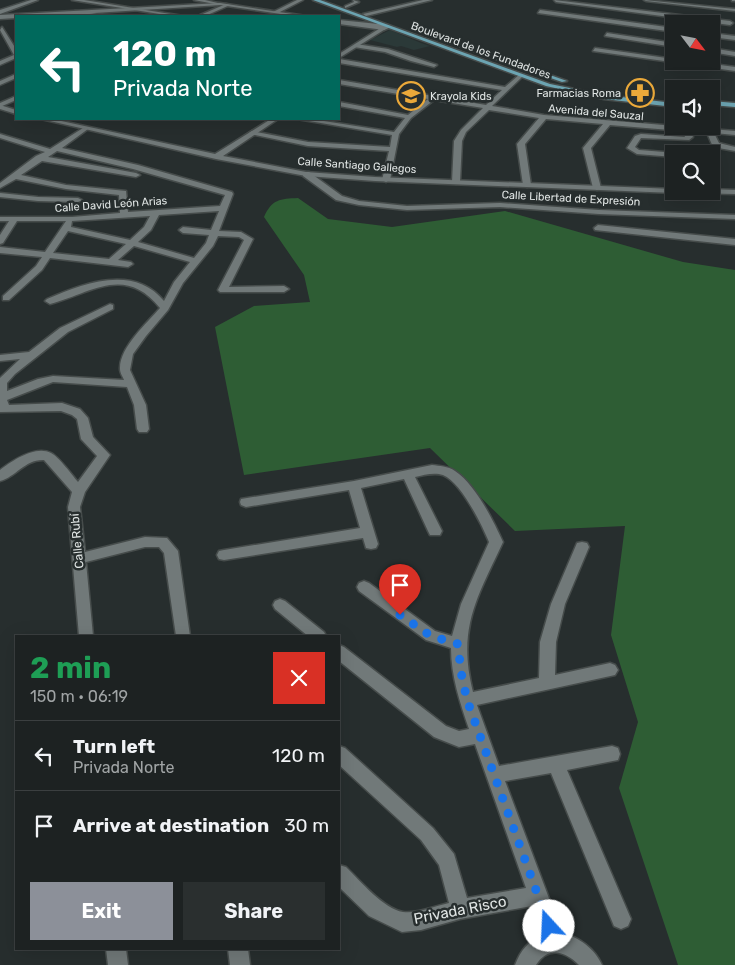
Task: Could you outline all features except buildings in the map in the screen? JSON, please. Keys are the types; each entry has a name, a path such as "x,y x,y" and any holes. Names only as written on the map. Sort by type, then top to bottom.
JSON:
{"main road":[{"name":"Boulevard de los Fundadores","path":"315,0 386,28 520,76 588,94 665,104"},
{"name":"Boulevard de los Fundadores","path":"328,0 462,44 568,83 617,94 665,99"},
{"path":"352,14 366,14"},
{"path":"720,105 735,106"},
{"path":"720,110 735,111"}],"street":[{"path":"0,12 36,0"},
{"path":"74,0 174,15"},
{"path":"196,0 296,15"},
{"path":"276,12 300,0"},
{"path":"348,7 356,2 355,0"},
{"path":"366,14 430,0"},
{"path":"562,0 548,5 540,12 665,29"},
{"path":"646,0 688,2 735,10"},
{"path":"556,1 730,23"},
{"path":"31,15 220,4"},
{"path":"203,15 228,5"},
{"path":"634,5 595,50 665,60"},
{"path":"75,12 92,15"},
{"path":"0,17 15,16"},
{"path":"735,17 722,36 735,38"},
{"path":"340,22 386,28"},
{"path":"340,55 386,28"},
{"path":"1,29 9,30"},
{"path":"1,29 15,53"},
{"path":"607,35 665,44"},
{"path":"356,46 386,50 434,65"},
{"path":"720,52 735,54"},
{"path":"0,63 15,56"},
{"path":"340,61 507,89"},
{"path":"720,68 735,70"},
{"path":"0,83 15,76"},
{"path":"456,182 458,141 463,131 520,76"},
{"name":"Avenida del Sauzal","path":"340,82 544,117 665,128"},
{"path":"0,106 15,98"},
{"path":"386,180 396,134 409,118 433,98"},
{"path":"340,104 409,118"},
{"path":"0,106 15,112"},
{"path":"527,185 521,144 544,117"},
{"name":"Calle Santiago Gallegos","path":"48,120 216,157 306,174 386,180 665,191"},
{"path":"216,157 272,120"},
{"path":"306,120 396,134"},
{"path":"596,188 587,148 607,124"},
{"path":"0,186 39,158 85,129"},
{"name":"Avenida del Sauzal","path":"720,132 735,133"},
{"path":"252,133 308,144 392,149"},
{"path":"665,154 637,152 632,148 637,137 640,136 687,139 688,135"},
{"path":"712,135 716,145 735,149"},
{"path":"0,136 51,150 135,167 229,194 216,234 204,253 178,282 165,308 142,334 128,354 125,370 140,406 143,429"},
{"path":"39,158 154,178 174,178"},
{"name":"Calle Libertad de Expresión","path":"306,174 343,200 407,208 500,205 599,212 735,217"},
{"path":"15,176 66,187 123,193 124,215"},
{"path":"720,192 735,192"},
{"path":"0,195 38,199 78,200"},
{"name":"Calle David León Arias","path":"0,219 72,219 224,208"},
{"path":"111,262 148,228 156,213"},
{"path":"6,298 39,268 72,219"},
{"path":"0,241 14,220"},
{"path":"65,228 133,243 196,261"},
{"path":"598,228 735,242"},
{"path":"183,230 241,235 249,239 224,290 284,289"},
{"path":"0,250 128,264"},
{"path":"50,301 79,288 121,282 135,284 154,292 165,308"},
{"path":"110,307 64,330 11,372 2,382 2,403 42,381 53,379 130,384"},
{"path":"0,358 33,354"},
{"name":"Calle Rubí","path":"2,403 62,408 76,412 82,418 88,439 104,455 79,491 74,507 86,635"},
{"path":"0,477 33,457 42,454 48,456 79,491"},
{"path":"246,502 354,485 432,469 450,473 486,520 496,542 463,621 458,644 461,672 467,700 479,735 555,941"},
{"path":"408,474 435,532"},
{"path":"224,555 370,538 354,485"},
{"path":"78,559 145,542 162,542 171,551 183,635"},
{"path":"547,683 548,642 558,604 582,547"},
{"path":"364,587 431,636 458,644"},
{"path":"280,605 318,635"},
{"path":"340,653 440,732 459,739 479,735"},
{"path":"467,700 610,670"},
{"path":"494,775 612,754"},
{"path":"340,755 427,834 446,861 460,909"},
{"path":"556,764 621,919"},
{"name":"Privada Risco","path":"340,875 376,909 402,922 421,920 460,909 538,895"},
{"path":"525,965 536,948 545,943 555,941 576,948 592,965"},
{"path":"116,950 118,965"},
{"path":"238,950 240,965"}],"shaded area":[{"path":"390,30 430,46 414,50 370,40"}],"green space":[{"path":"298,198 328,219 392,227 505,211 683,262 735,270 735,965 678,965 619,788 638,722 611,635 625,526 515,531 430,448 244,475 215,327 254,306 310,302 304,275 264,217 270,207 277,201"}],"place":[{"name":"Farmacias Roma","path":"640,93"},
{"name":"Krayola Kids","path":"411,96"}],"route":[{"path":"400,615 431,636 458,644 467,700 549,926"}]}
